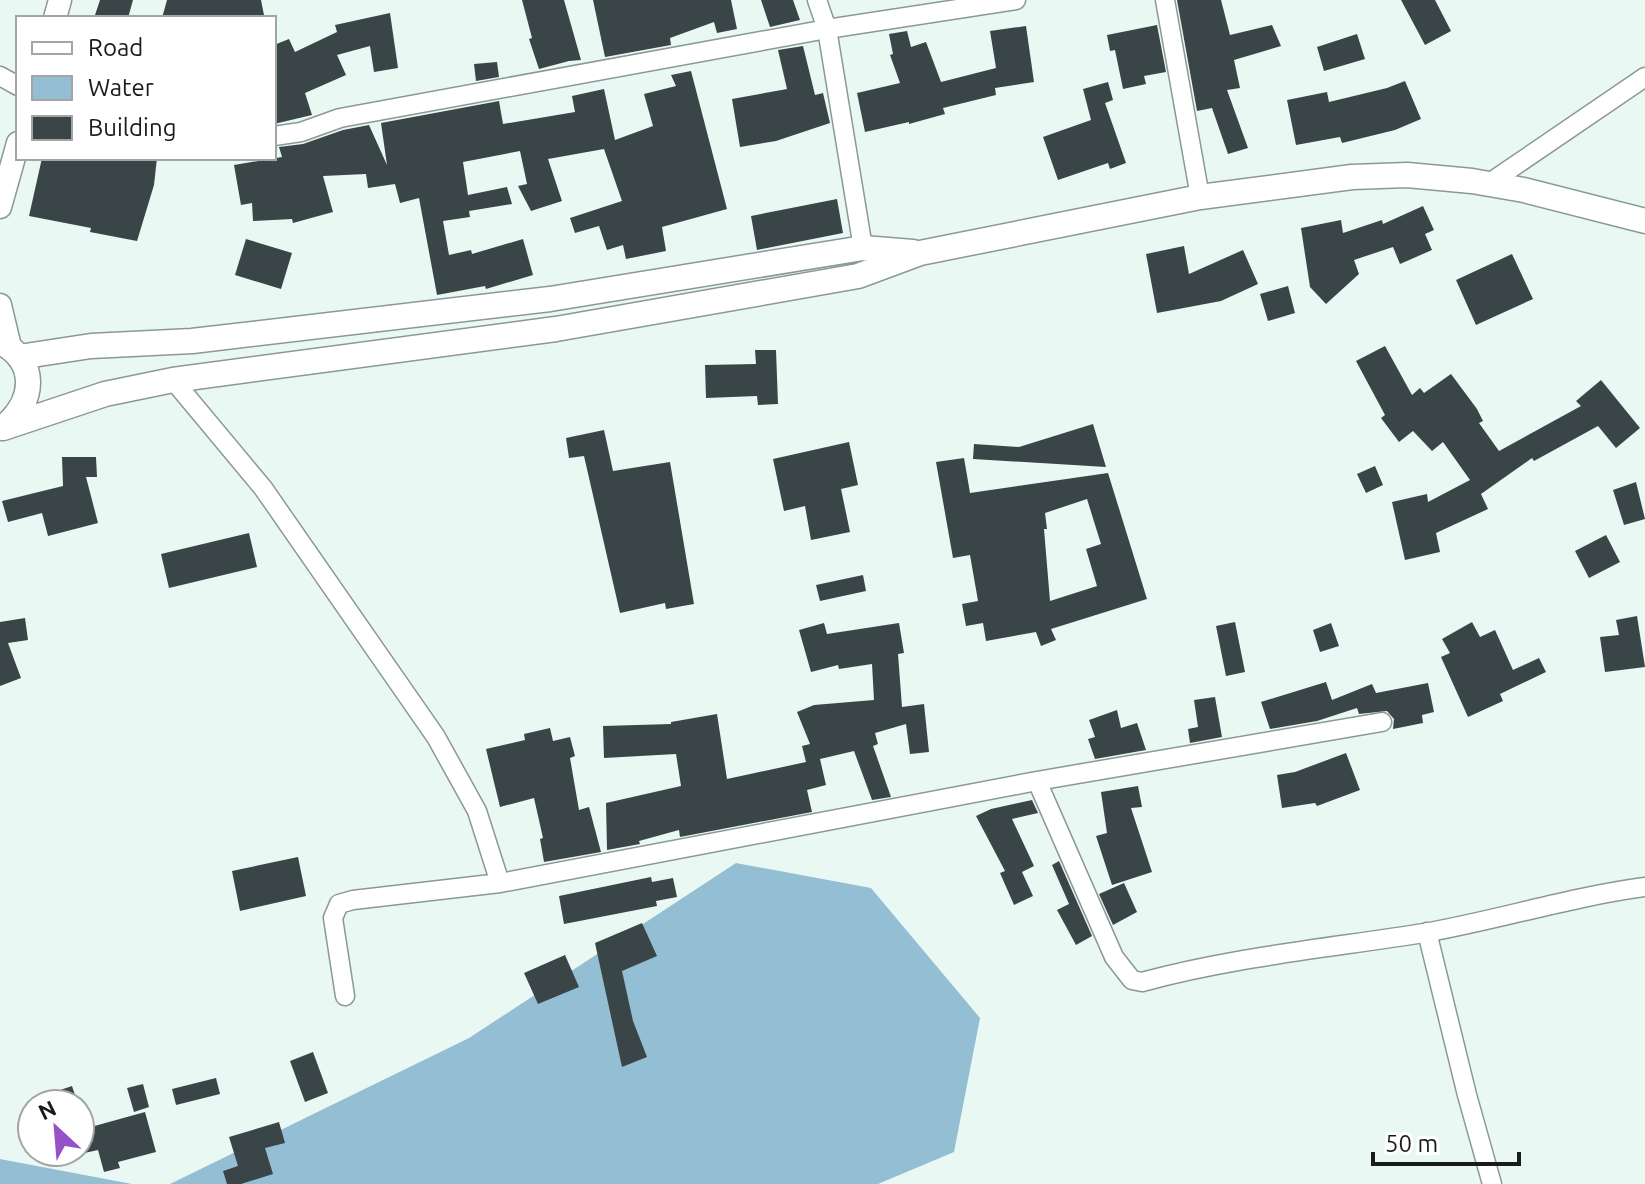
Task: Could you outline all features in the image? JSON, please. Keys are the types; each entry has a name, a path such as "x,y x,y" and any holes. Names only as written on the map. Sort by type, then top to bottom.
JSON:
{"main road":[{"path":"1,429 105,394 173,380 556,329 858,276 920,253 1200,197 1352,177 1407,175 1488,184 1524,190 1645,221"},
{"path":"10,348 192,341 550,299 863,248 920,253"},
{"path":"1,429 19,415 27,396 28,375 10,348"}],"street":[{"path":"817,0 827,29 863,248"},
{"path":"1165,0 1200,197"},
{"path":"276,136 301,132 340,118 827,29 1006,1"},
{"path":"1488,184 1645,77"},
{"path":"0,207 16,150"},
{"path":"0,305 10,348"},
{"path":"173,380 263,488 436,737 477,811 500,883"},
{"path":"345,996 333,918 339,904 353,900 500,883 1037,781 1382,722"},
{"path":"1037,781 1114,957 1132,980 1142,982 1197,967 1427,932 1594,895 1645,887"},
{"path":"1427,932 1492,1184"}],"water":[{"path":"736,863 871,888 980,1018 954,1152 878,1184 170,1184 469,1038"},
{"path":"0,1159 16,1162 16,1168 48,1168 132,1184 0,1184"}],"building":[{"path":"100,0 133,0 129,16 95,16"},
{"path":"167,0 261,0 264,15 259,16 163,16"},
{"path":"522,0 564,0 581,60 539,69 529,39 532,38"},
{"path":"593,0 731,0 737,29 717,33 714,22 670,38 671,45 605,57"},
{"path":"761,0 793,0 800,20 770,27"},
{"path":"1177,0 1221,0 1230,35 1272,25 1281,46 1234,60 1240,88 1227,90 1248,148 1228,154 1212,108 1197,111"},
{"path":"1401,0 1435,0 1451,31 1425,45"},
{"path":"390,13 398,68 374,72 370,46 337,55 346,75 305,93 312,115 276,124 276,44 289,39 295,52 337,32 335,25"},
{"path":"1157,25 1166,72 1144,76 1146,84 1123,89 1115,50 1110,51 1107,35"},
{"path":"1026,26 1034,82 995,88 996,95 943,108 945,114 865,132 857,93 900,83 890,55 893,54 889,34 907,31 911,47 926,42 941,82 996,68 990,31"},
{"path":"1357,34 1365,59 1324,71 1317,47"},
{"path":"803,46 815,95 823,93 830,123 776,141 740,147 732,99 787,89 778,50"},
{"path":"497,62 499,77 476,81 474,64"},
{"path":"691,71 727,209 662,227 666,251 626,259 623,245 607,250 599,226 575,233 570,218 622,201 604,149 548,159 562,201 531,211 518,186 527,184 520,151 463,162 468,195 507,187 512,204 469,211 470,217 443,221 449,255 471,250 472,254 523,239 533,275 486,289 485,286 437,295 419,198 400,203 395,184 368,188 366,174 323,176 333,212 293,223 292,219 253,221 252,203 241,205 234,165 276,160 282,157 279,147 303,144 369,125 387,165 381,123 499,101 503,124 575,112 572,96 604,89 615,140 653,126 644,94 676,86 671,75"},
{"path":"1405,81 1421,119 1395,130 1342,143 1340,137 1296,145 1287,100 1327,92 1329,102"},
{"path":"1108,82 1113,100 1105,103 1126,163 1110,169 1108,163 1058,180 1043,137 1091,120 1083,89"},
{"path":"42,160 157,160 154,185 137,241 29,216"},
{"path":"837,199 843,233 757,250 751,216"},
{"path":"1423,206 1434,230 1425,234 1432,250 1400,264 1393,247 1354,260 1359,274 1326,304 1310,287 1301,228 1341,220 1343,233 1382,220 1383,224"},
{"path":"246,239 292,253 281,289 235,275"},
{"path":"1184,246 1189,274 1243,250 1258,284 1221,301 1157,313 1146,254"},
{"path":"1512,254 1533,299 1476,325 1456,280"},
{"path":"1288,286 1295,313 1268,321 1260,294"},
{"path":"1385,346 1412,395 1420,388 1424,393 1451,374 1477,409 1483,421 1479,423 1499,451 1581,406 1576,401 1601,380 1640,428 1616,448 1598,426 1534,461 1532,458 1481,494 1488,509 1436,533 1440,552 1405,560 1392,502 1427,494 1428,502 1470,480 1443,442 1432,451 1413,431 1399,442 1381,418 1385,415 1356,361"},
{"path":"755,350 776,350 778,404 758,405 757,396 706,398 705,365 756,364"},
{"path":"1093,424 1106,467 973,459 974,444 1019,447"},
{"path":"604,430 613,471 670,462 694,604 666,609 665,603 620,613 584,456 569,458 566,438"},
{"path":"849,442 858,485 841,489 850,532 811,540 805,506 784,511 773,459"},
{"path":"62,457 96,457 97,477 86,477 98,523 48,536 42,513 8,522 2,501 63,486"},
{"path":"964,458 970,493 1108,473 1147,599 1051,629 1056,640 1041,646 1036,632 986,641 983,623 966,626 962,604 978,601 970,555 953,558 936,462","holes":["1087,499 1101,544 1086,549 1097,586 1050,601 1045,513"]},
{"path":"1375,466 1383,485 1366,493 1357,474"},
{"path":"1636,482 1645,519 1624,525 1613,490"},
{"path":"249,533 257,567 169,588 161,554"},
{"path":"1606,535 1620,562 1589,578 1575,551"},
{"path":"863,575 866,591 820,601 816,585"},
{"path":"1637,616 1645,667 1605,672 1600,637 1619,635 1616,620"},
{"path":"25,618 28,640 8,643 21,678 0,686 0,622"},
{"path":"1235,622 1245,672 1226,676 1216,626"},
{"path":"1472,622 1480,637 1495,630 1513,670 1539,658 1546,672 1500,694 1503,701 1468,717 1441,657 1450,653 1442,639"},
{"path":"824,623 827,634 899,623 904,653 898,654 902,707 924,704 929,752 910,754 906,724 875,733 878,744 873,746 891,797 872,800 854,751 820,759 826,785 807,790 812,812 680,837 679,830 639,841 640,844 607,850 606,803 681,786 676,754 604,758 603,726 671,724 717,714 727,779 806,762 802,746 810,744 797,712 814,705 874,700 872,664 839,669 838,665 811,672 799,630"},
{"path":"1331,623 1339,646 1320,652 1313,630"},
{"path":"1326,682 1332,700 1372,684 1376,693 1428,683 1434,712 1422,715 1423,723 1393,729 1394,719 1387,711 1359,714 1357,708 1317,721 1270,729 1261,702"},
{"path":"1215,697 1222,737 1190,743 1188,729 1198,727 1194,700"},
{"path":"1117,710 1121,728 1137,723 1146,750 1095,759 1088,739 1095,737 1089,720"},
{"path":"550,728 553,741 570,737 575,756 570,758 579,810 589,807 601,852 544,862 540,839 543,838 534,798 500,807 486,749 525,740 524,734"},
{"path":"1346,753 1360,790 1317,806 1315,803 1282,808 1277,775 1295,772"},
{"path":"1138,786 1142,807 1131,808 1152,872 1112,885 1096,836 1107,833 1101,792"},
{"path":"1032,800 1038,813 1012,819 1034,866 1022,872 1033,896 1014,905 1000,873 1005,871 976,816 991,809"},
{"path":"298,857 306,896 240,911 232,871"},
{"path":"1059,861 1092,936 1076,945 1057,910 1069,904 1052,865"},
{"path":"651,877 652,882 673,878 677,897 656,901 657,906 564,924 559,896"},
{"path":"1124,883 1137,912 1113,925 1099,894"},
{"path":"642,923 657,956 622,971 633,1021 647,1057 622,1067 595,943"},
{"path":"565,955 579,987 538,1004 524,973"},
{"path":"313,1052 328,1093 305,1102 290,1061"},
{"path":"216,1078 220,1094 176,1105 172,1089"},
{"path":"143,1084 149,1107 134,1112 127,1088"},
{"path":"145,1112 156,1152 118,1162 120,1168 104,1172 96,1150 96,1126"},
{"path":"279,1122 285,1143 265,1148 273,1174 241,1184 227,1184 223,1171 238,1166 229,1137"}]}
